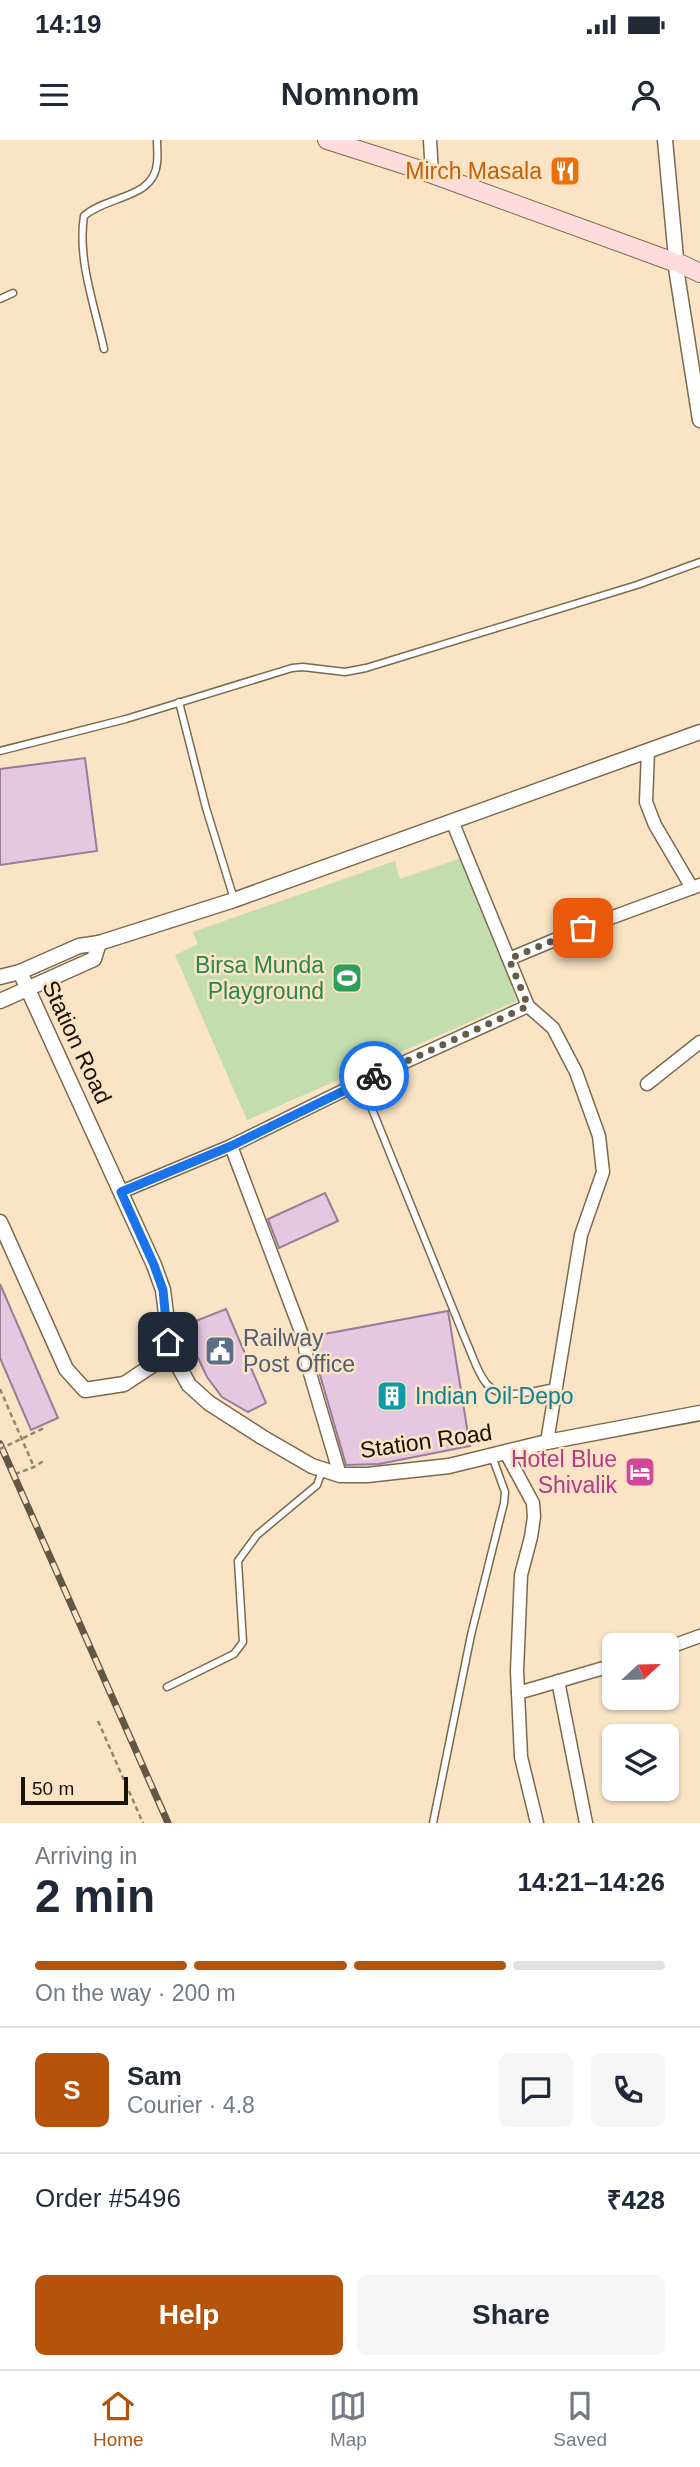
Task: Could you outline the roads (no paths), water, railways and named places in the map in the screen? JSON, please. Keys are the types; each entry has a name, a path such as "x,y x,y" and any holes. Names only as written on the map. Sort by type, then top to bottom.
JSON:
{"main road":[{"path":"327,140 432,174 700,273"}],"street":[{"path":"430,140 432,174"},
{"path":"665,140 676,263 700,420"},
{"path":"20,972 79,946 99,943 234,900 700,732"},
{"path":"509,959 696,886 655,825 646,802 648,751"},
{"path":"452,821 528,1006 553,1028 576,1072 599,1136 603,1162 603,1172 581,1236 547,1442"},
{"path":"0,1001 94,959 99,943"},
{"name":"Station Road","path":"0,977 20,972 154,1265 163,1290 171,1353 189,1385 209,1403 262,1437 312,1466 340,1475 368,1475 449,1466 547,1442 700,1413"},
{"path":"121,1192 231,1146 361,1082 528,1006"},
{"path":"647,1084 700,1042"},
{"path":"231,1146 303,1337 309,1370 340,1475"},
{"path":"0,1222 66,1369 85,1390 124,1384 171,1353"},
{"path":"499,1454 533,1503 534,1517 521,1575 518,1693 522,1756 537,1823"},
{"path":"679,1644 700,1636"},
{"path":"518,1693 602,1668"},
{"path":"558,1681 586,1823"}],"lane":[{"path":"104,349 86,266 84,216 93,208 144,189 158,164 158,140"},
{"path":"0,299 13,293"},
{"path":"0,751 126,719 292,668 345,672 366,668 637,585 700,562"},
{"path":"179,702 206,808 234,900"},
{"path":"361,1082 485,1383 494,1391 506,1394 556,1387"},
{"path":"433,1823 471,1635 504,1503 505,1492 499,1454"},
{"path":"167,1687 234,1654 243,1642 238,1561 257,1535 317,1485 323,1469"}],"railway":[{"path":"0,1444 168,1823"}],"place":[{"name":"Mirch Masala","path":"565,171"},
{"name":"Birsa Munda Playground","path":"347,978"},
{"name":"Railway Post Office","path":"220,1351"},
{"name":"Indian Oil Depo","path":"392,1396"},
{"name":"Hotel Blue Shivalik","path":"640,1472"}]}
